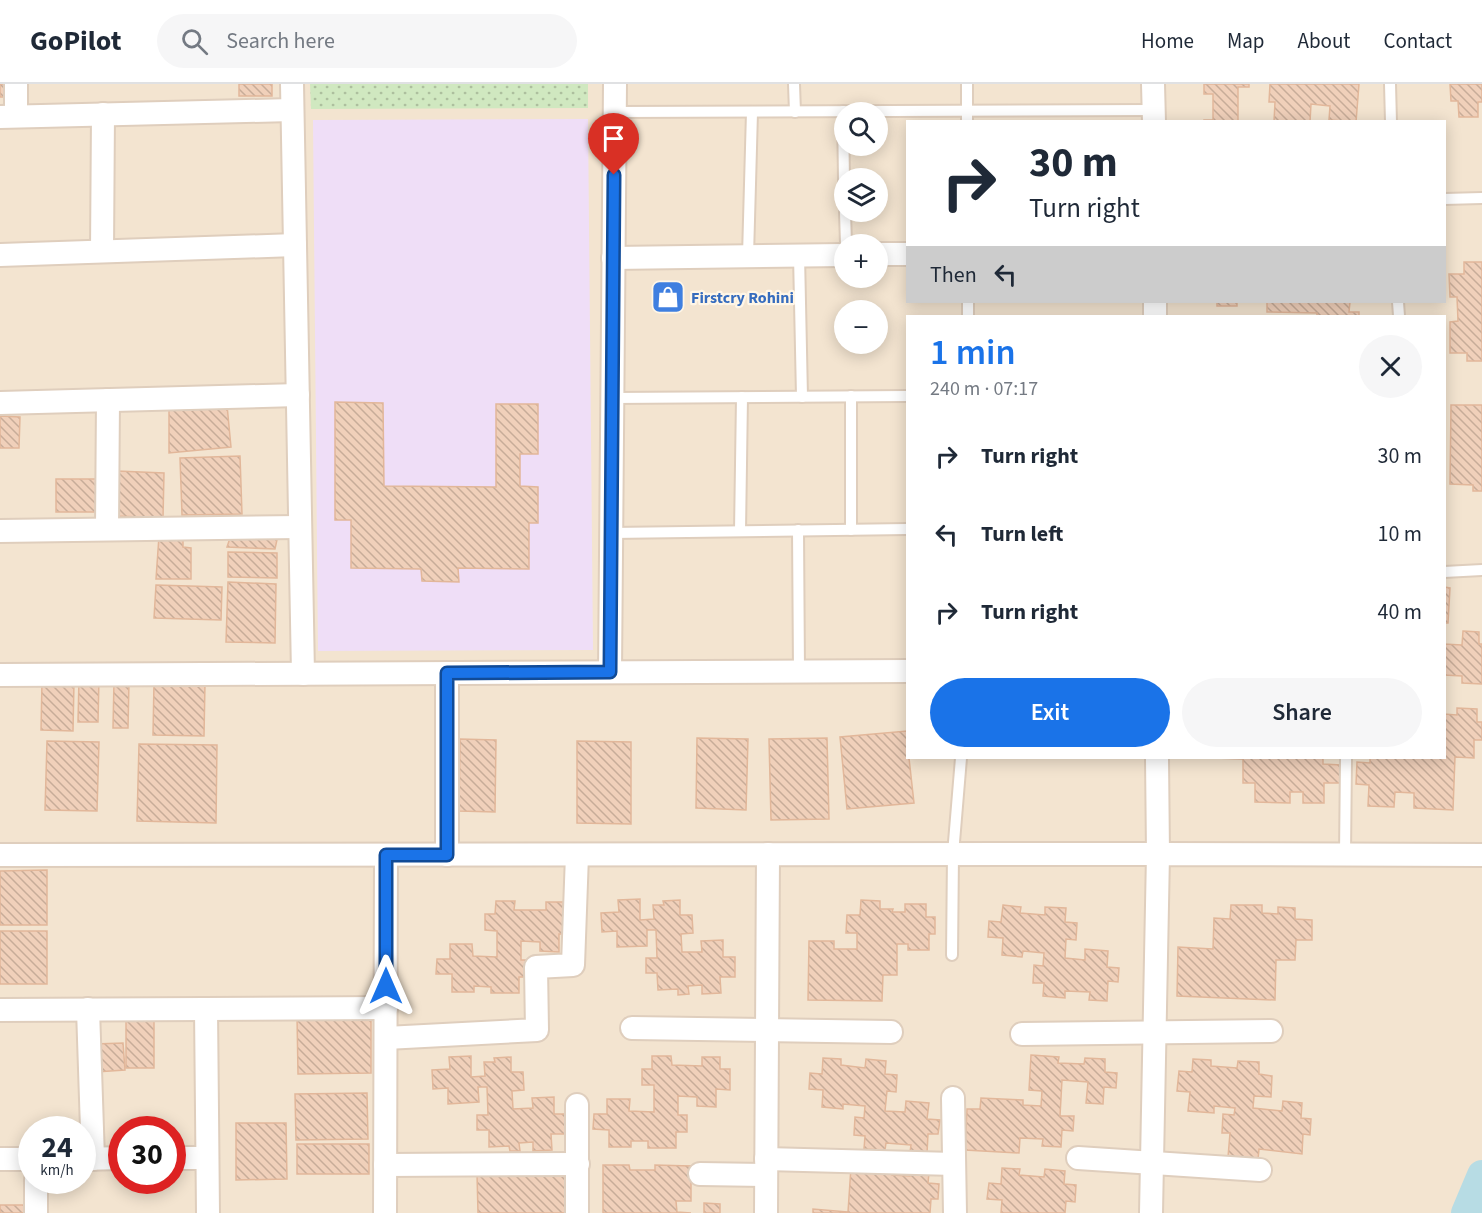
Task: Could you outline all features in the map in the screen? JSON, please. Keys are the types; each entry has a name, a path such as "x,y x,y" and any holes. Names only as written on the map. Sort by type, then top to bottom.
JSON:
{"street":[{"path":"16,84 8,117 292,110"},
{"path":"292,84 303,674"},
{"path":"610,672 615,84"},
{"path":"1153,84 1154,116"},
{"path":"102,251 103,114"},
{"path":"0,255 295,245"},
{"path":"888,254 906,254"},
{"path":"614,258 834,255"},
{"path":"0,403 298,395"},
{"path":"107,529 108,400"},
{"path":"0,531 300,527"},
{"path":"0,675 906,671"},
{"path":"447,673 447,855"},
{"path":"1151,1213 1158,854 1157,759"},
{"path":"0,855 1482,855"},
{"path":"385,1213 386,855"},
{"path":"386,1038 537,1030 536,967 573,965 577,855"},
{"path":"766,1213 768,855"},
{"path":"0,1010 386,1008"},
{"path":"88,1009 88,1116"},
{"path":"206,1009 207,1213"},
{"path":"632,1029 891,1032"},
{"path":"1022,1034 1271,1031"},
{"path":"954,1098 955,1213"},
{"path":"577,1106 577,1213"},
{"path":"186,1158 207,1158"},
{"path":"1078,1158 1260,1170"},
{"path":"0,1159 18,1159"},
{"path":"385,1165 578,1164"},
{"path":"700,1174 766,1167 954,1164"},
{"path":"36,1194 36,1213"}],"lane":[{"path":"794,84 795,112"},
{"path":"968,84 968,116"},
{"path":"1390,84 1391,120"},
{"path":"615,112 834,111"},
{"path":"748,256 752,112"},
{"path":"888,113 968,116 1154,116"},
{"path":"1446,199 1482,198"},
{"path":"799,255 802,397"},
{"path":"851,396 851,530"},
{"path":"612,398 906,396"},
{"path":"740,531 742,397"},
{"path":"611,532 906,529"},
{"path":"798,530 800,672"},
{"path":"1446,572 1482,570"},
{"path":"952,955 953,854 961,759"},
{"path":"1345,855 1346,759"}],"shaded area":[{"path":"0,84 1482,84 1482,1213 0,1213"},
{"path":"588,119 593,650 318,651 313,120"}],"green space":[{"path":"310,84 588,84 588,108 311,109"}],"building":[{"path":"0,84 10,84 10,97 0,97"},
{"path":"239,84 272,84 272,96 239,96"},
{"path":"1204,84 1249,84 1249,87 1238,87 1238,120 1213,120 1213,94 1204,94"},
{"path":"1270,84 1359,84 1356,120 1329,120 1330,106 1311,104 1310,120 1274,120 1275,102 1269,102"},
{"path":"1450,84 1482,84 1482,102 1478,102 1478,117 1459,117 1458,101 1451,101"},
{"path":"1464,262 1482,262 1482,361 1467,361 1467,353 1450,353 1450,322 1458,321 1457,297 1450,297 1449,274 1464,274"},
{"path":"1217,303 1237,303 1237,306 1217,306"},
{"path":"1267,303 1350,303 1349,312 1359,312 1359,315 1317,315 1317,313 1267,312"},
{"path":"335,402 383,403 384,486 496,487 496,404 538,404 538,454 520,454 520,486 538,487 538,523 529,523 529,569 458,568 459,582 422,581 421,569 351,568 351,520 335,520"},
{"path":"227,405 231,447 169,453 169,410"},
{"path":"1451,405 1482,405 1482,491 1473,491 1473,485 1450,484"},
{"path":"0,416 20,417 19,448 0,448"},
{"path":"240,456 242,514 182,515 180,458"},
{"path":"117,471 164,473 163,518 116,516"},
{"path":"56,479 103,479 103,512 56,512"},
{"path":"183,535 183,547 191,548 191,579 156,579 159,536"},
{"path":"231,535 278,535 275,549 227,547"},
{"path":"228,552 277,553 277,578 228,577"},
{"path":"228,582 276,584 275,643 226,642"},
{"path":"156,585 222,587 221,620 154,618"},
{"path":"1446,587 1450,588 1448,623 1446,623"},
{"path":"1463,631 1479,632 1479,644 1482,644 1482,684 1462,683 1462,676 1446,675 1446,644 1462,645"},
{"path":"79,678 99,679 98,722 78,722"},
{"path":"42,681 74,682 73,731 41,730"},
{"path":"114,681 129,682 128,728 113,728"},
{"path":"154,682 205,683 204,736 153,735"},
{"path":"1457,708 1477,709 1477,722 1482,722 1482,740 1474,740 1474,758 1455,757 1453,810 1414,808 1414,793 1395,792 1394,807 1368,806 1369,785 1356,784 1357,762 1370,763 1370,759 1446,759 1446,714 1457,715"},
{"path":"906,731 906,759 909,759 914,803 847,809 840,737"},
{"path":"697,738 748,739 746,810 696,808"},
{"path":"827,738 829,819 771,820 769,739"},
{"path":"460,739 496,740 495,812 459,811"},
{"path":"47,741 99,742 97,811 45,810"},
{"path":"577,741 631,742 631,824 577,823"},
{"path":"139,744 217,745 216,823 137,821"},
{"path":"1243,759 1323,759 1323,764 1341,765 1341,783 1324,783 1324,803 1303,803 1303,792 1290,792 1290,803 1255,802 1255,783 1243,783"},
{"path":"47,870 47,925 0,925 0,871"},
{"path":"640,899 640,920 654,919 653,905 664,905 663,901 680,900 680,915 692,915 693,933 681,934 682,952 702,952 701,941 723,940 723,957 735,957 735,977 720,977 721,993 702,994 702,985 688,986 689,994 678,995 678,989 658,990 657,973 646,973 646,958 657,958 656,930 647,930 647,946 617,947 617,931 602,932 601,913 619,912 618,900"},
{"path":"861,900 880,901 880,909 893,909 892,912 905,912 905,904 926,904 926,917 935,917 935,934 929,934 929,950 908,950 908,944 897,944 897,975 883,975 882,1001 808,1000 809,941 834,941 834,949 857,949 857,933 846,933 847,915 860,915"},
{"path":"496,901 515,901 514,910 546,910 546,902 563,902 563,914 573,914 573,934 559,934 559,952 540,951 540,942 521,941 521,960 530,960 530,977 519,977 519,993 491,993 491,987 474,986 474,992 452,992 452,974 436,974 437,959 450,959 450,944 472,944 473,956 497,957 497,931 485,930 485,914 495,914"},
{"path":"1003,905 1021,907 1020,913 1045,915 1045,907 1066,908 1065,922 1077,923 1076,940 1066,939 1065,958 1085,960 1085,949 1108,951 1107,967 1119,968 1118,982 1108,981 1107,1001 1089,1000 1090,992 1065,991 1065,998 1043,996 1044,983 1033,983 1034,965 1043,966 1044,953 1023,951 1022,957 1002,955 1003,938 988,937 989,921 1001,922"},
{"path":"1231,905 1262,905 1262,913 1278,914 1278,907 1295,908 1295,919 1312,920 1312,940 1296,940 1295,960 1276,960 1275,1000 1177,996 1178,947 1213,949 1214,918 1230,919"},
{"path":"0,931 47,931 47,984 0,984"},
{"path":"126,1011 154,1011 154,1068 126,1068"},
{"path":"297,1016 371,1016 371,1073 298,1074"},
{"path":"123,1043 125,1070 96,1072 95,1044"},
{"path":"1031,1055 1059,1057 1058,1063 1084,1064 1085,1058 1105,1059 1105,1072 1117,1073 1116,1088 1104,1087 1103,1104 1086,1103 1088,1082 1062,1080 1060,1116 1074,1116 1073,1131 1062,1130 1061,1147 1042,1146 1043,1139 1020,1138 1019,1153 965,1150 967,1109 980,1109 981,1098 1023,1100 1023,1105 1041,1106 1042,1091 1029,1090"},
{"path":"471,1056 471,1077 485,1076 484,1062 495,1062 494,1058 511,1057 511,1072 523,1072 524,1090 512,1091 513,1109 533,1108 532,1098 554,1097 554,1114 566,1114 566,1134 551,1134 552,1150 533,1151 533,1142 519,1143 520,1151 510,1151 509,1146 489,1147 489,1130 477,1130 477,1115 488,1115 487,1087 478,1087 479,1102 448,1104 448,1088 433,1089 432,1070 450,1069 449,1057"},
{"path":"652,1056 671,1056 672,1065 702,1066 702,1057 720,1057 720,1069 730,1069 730,1090 716,1089 716,1107 697,1106 697,1097 678,1096 678,1115 687,1115 687,1132 676,1132 676,1148 648,1148 648,1141 631,1141 631,1147 609,1147 609,1130 593,1129 594,1114 607,1114 607,1099 630,1099 629,1111 654,1112 654,1085 642,1085 642,1069 652,1069"},
{"path":"823,1058 841,1059 841,1065 865,1068 866,1059 886,1061 885,1074 897,1075 896,1092 887,1091 885,1111 905,1112 906,1101 929,1103 927,1119 940,1120 938,1134 928,1134 927,1154 910,1152 911,1145 886,1143 885,1150 864,1149 865,1136 854,1135 855,1117 864,1118 865,1106 843,1104 843,1109 822,1107 823,1090 809,1089 810,1073 822,1074"},
{"path":"1193,1059 1211,1060 1211,1066 1237,1068 1238,1061 1259,1062 1259,1074 1272,1076 1271,1097 1254,1096 1253,1108 1282,1111 1283,1101 1302,1103 1301,1118 1311,1119 1310,1135 1303,1134 1302,1154 1259,1149 1258,1159 1228,1157 1230,1133 1222,1133 1223,1114 1234,1115 1235,1108 1214,1106 1214,1113 1188,1111 1190,1092 1177,1091 1179,1071 1192,1072"},
{"path":"367,1093 368,1139 296,1140 295,1094"},
{"path":"236,1123 286,1123 287,1179 236,1180"},
{"path":"297,1144 369,1144 369,1174 297,1174"},
{"path":"603,1165 629,1165 630,1170 655,1170 655,1165 691,1166 691,1201 676,1201 677,1212 691,1213 603,1213"},
{"path":"851,1167 893,1170 892,1175 910,1176 911,1171 929,1173 928,1183 939,1184 938,1199 931,1199 930,1213 813,1213 813,1209 848,1212"},
{"path":"1002,1168 1020,1169 1019,1175 1044,1177 1045,1169 1065,1171 1064,1184 1076,1185 1075,1202 1066,1201 1065,1213 1001,1213 1002,1200 987,1199 989,1183 1001,1184"},
{"path":"574,1171 576,1213 478,1213 477,1174"},
{"path":"704,1203 720,1204 720,1213 704,1213"},
{"path":"0,1205 31,1205 31,1213 0,1213"}],"waterway":[{"path":"1466,1213 1482,1175"}],"place":[{"name":"Firstcry Rohini","path":"668,297"}],"route":[{"path":"386,986 386,855 447,855 447,673 610,672 614,175"}]}
